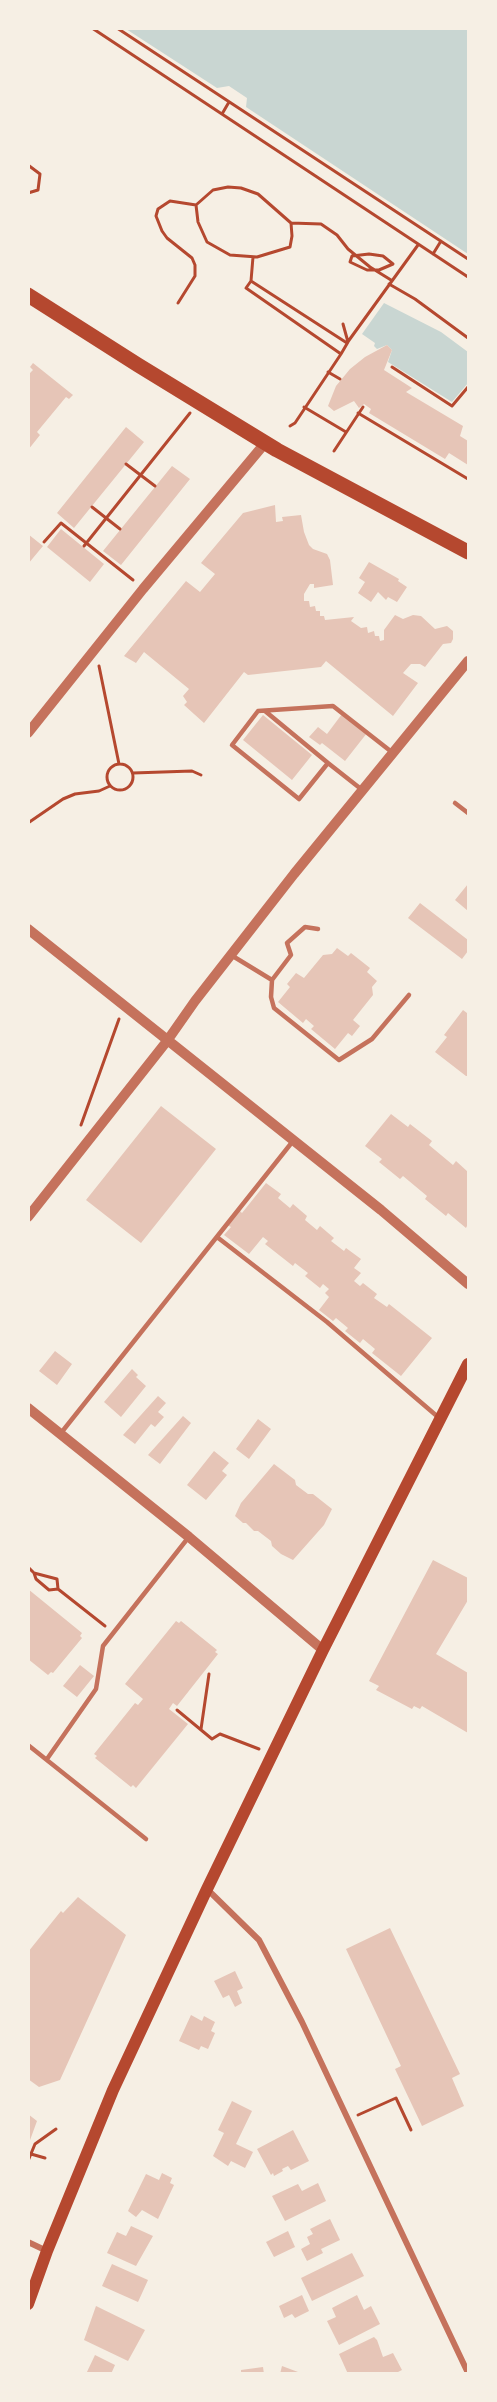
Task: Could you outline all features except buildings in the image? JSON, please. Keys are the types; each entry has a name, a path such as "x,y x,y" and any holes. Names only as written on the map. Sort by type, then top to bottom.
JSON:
{"main road":[{"path":"28,295 266,442 468,552"},
{"path":"28,2304 47,2251 113,2090 207,1889 322,1650 468,1364"}],"street":[{"path":"28,733 143,589 266,442"},
{"path":"28,1217 167,1041 231,955 468,661"},
{"path":"28,929 381,1210 468,1284"},
{"path":"28,1408 189,1537 322,1650"},
{"path":"207,1889 259,1940 302,2022 468,2373"},
{"path":"28,2242 47,2251"}],"lane":[{"path":"328,763 299,800 232,745 258,711 333,706 393,753"},
{"path":"265,711 362,790"},
{"path":"455,803 468,813"},
{"path":"318,929 305,927 287,943 291,955 272,980 271,998 274,1008 339,1060 372,1039 409,995"},
{"path":"231,955 272,980"},
{"path":"61,1433 294,1141"},
{"path":"217,1237 327,1322 441,1419"},
{"path":"47,1759 96,1689 103,1646 189,1537"},
{"path":"28,1744 146,1839"}],"path":[{"path":"92,28 468,277"},
{"path":"117,28 468,259"},
{"path":"222,114 229,102"},
{"path":"28,165 40,174 38,189 28,193"},
{"path":"196,205 213,190 228,187 241,188 258,194 291,223 321,224 337,235 356,255 390,283 468,338"},
{"path":"178,303 195,276 195,265 185,252 167,238 156,216 158,209 170,201 196,205"},
{"path":"196,205 198,222 207,242 230,255 253,257 290,246 291,223"},
{"path":"432,254 441,241"},
{"path":"290,426 295,423 347,343 418,245"},
{"path":"377,254 393,263 392,266 375,270 351,264 350,258 356,255 377,254"},
{"path":"253,257 251,281 246,288 341,354"},
{"path":"251,281 347,343"},
{"path":"343,324 347,343"},
{"path":"392,367 452,406 468,387"},
{"path":"328,372 340,379"},
{"path":"85,544 198,402"},
{"path":"304,407 346,432"},
{"path":"334,451 363,407"},
{"path":"358,413 468,479"},
{"path":"126,464 155,486"},
{"path":"92,507 120,529"},
{"path":"44,542 61,523 143,589"},
{"path":"94,650 102,674 119,764"},
{"path":"119,764 126,765 133,773 132,783 125,790 116,790 110,786 106,774 113,766 119,764"},
{"path":"133,773 192,771 201,775"},
{"path":"28,823 63,799 75,794 99,791 110,786"},
{"path":"78,1132 97,1086 123,1006"},
{"path":"28,1567 36,1579 49,1590 58,1589 114,1633"},
{"path":"34,1573 57,1579 58,1589"},
{"path":"201,1729 208,1674"},
{"path":"177,1710 212,1739 220,1734 272,1754"},
{"path":"348,2120 396,2098 411,2130"},
{"path":"28,2161 35,2144 56,2129"},
{"path":"31,2154 45,2158"}],"shaded area":[{"path":"126,29 468,29 468,254 246,107 247,98 229,86 217,88"},
{"path":"384,303 441,332 468,352 468,383 452,402 388,362 392,350 387,345 377,349 374,346 375,343 362,334"}]}
